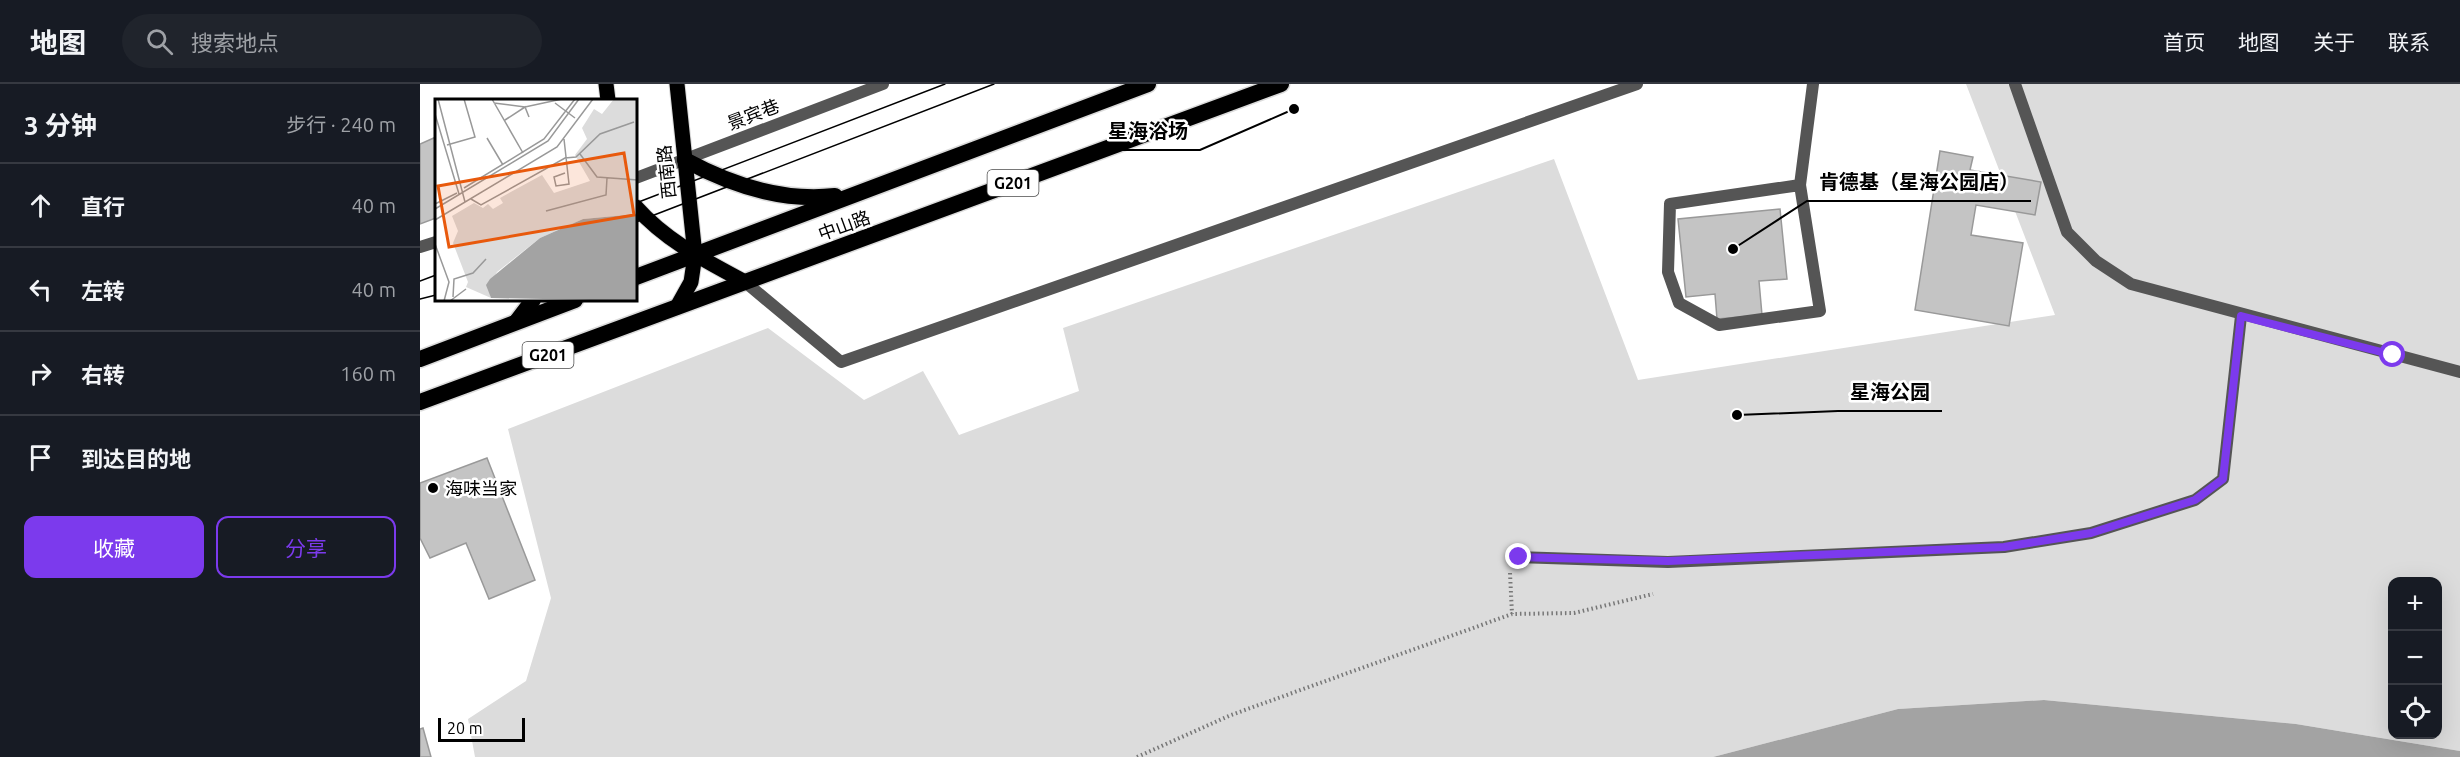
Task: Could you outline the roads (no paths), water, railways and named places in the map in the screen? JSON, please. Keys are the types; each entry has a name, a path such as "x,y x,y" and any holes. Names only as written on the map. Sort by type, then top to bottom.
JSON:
{"highway":[{"name":"中山路","path":"638,276 1148,84"},
{"name":"中山路","path":"420,402 1281,84"},
{"path":"685,160 718,178 752,189 820,198 854,195"},
{"path":"517,322 532,302"},
{"name":"G201","path":"420,358 570,302"}],"main road":[{"path":"606,84 608,99"},
{"name":"西南路","path":"677,84 695,255 691,282 677,307"},
{"name":"西南路","path":"638,209 653,226 695,255 745,282"}],"street":[{"name":"景宾巷","path":"638,177 883,84"},
{"path":"745,282 841,362 1637,84"},
{"path":"1800,185 1670,204 1668,272 1679,303 1719,325 1820,311 1800,185 1813,84"},
{"path":"2015,84 2067,232 2089,254 2131,284 2241,316 2460,372"},
{"path":"420,247 435,242"},
{"path":"1519,557 1668,561 2004,547 2091,533 2195,500 2223,479 2241,316"}],"tram line":[{"path":"638,202 945,84"},
{"path":"638,221 994,84"},
{"path":"420,281 435,275"},
{"path":"420,299 435,295"}],"place":[{"name":"星海浴场","path":"1294,109"},
{"name":"肯德基（星海公园店）","path":"1733,249"},
{"name":"星海公园","path":"1737,415"},
{"name":"海味当家","path":"433,488"}]}
